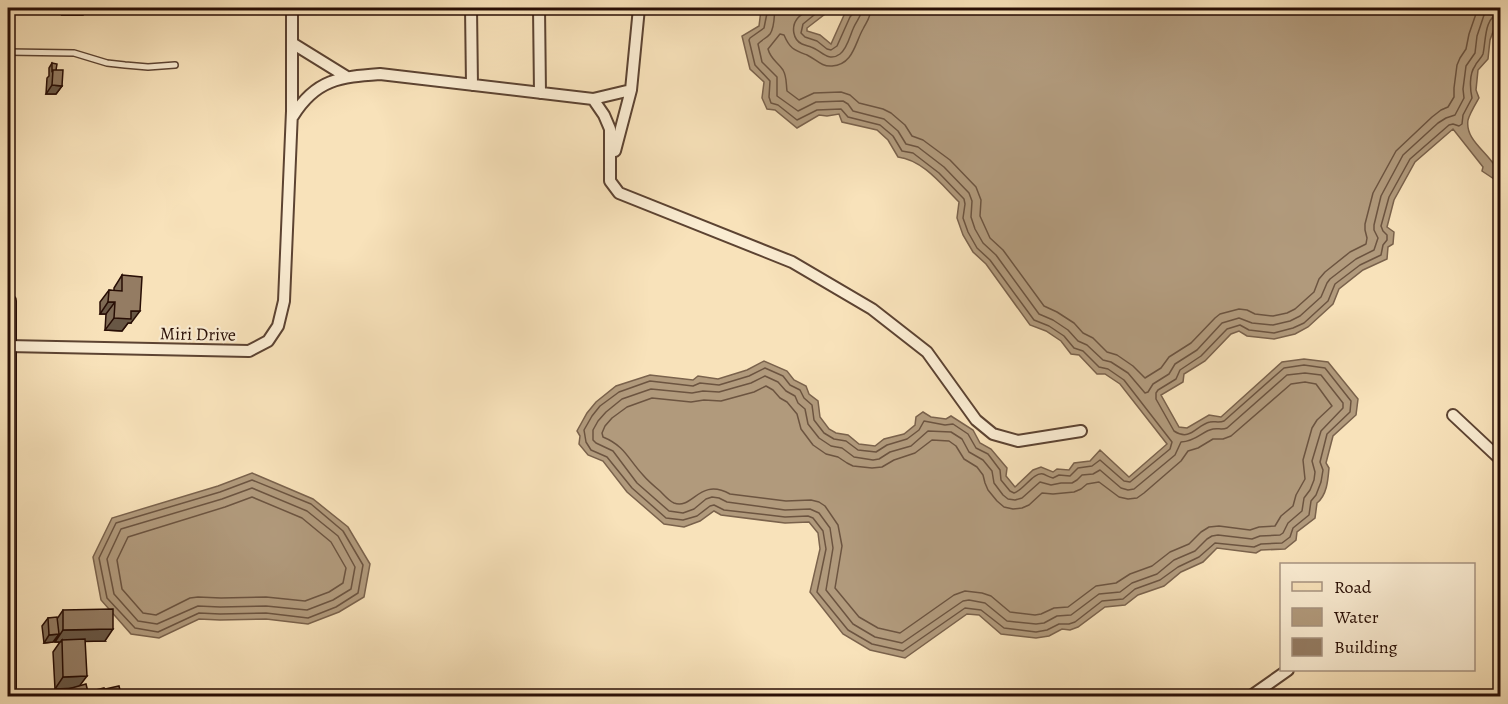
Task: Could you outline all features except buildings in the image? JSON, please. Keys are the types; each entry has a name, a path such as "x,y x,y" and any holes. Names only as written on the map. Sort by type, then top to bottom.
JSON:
{"main road":[{"path":"8,301 8,696"}],"street":[{"name":"Miri Drive","path":"8,346 249,351 268,341 278,327 284,301 291,119 292,8"},
{"path":"471,8 472,85"},
{"path":"539,8 540,93"},
{"path":"611,163 631,90 639,8"},
{"path":"292,43 347,77"},
{"path":"291,119 309,95 326,83 347,77 380,74 593,99 631,90"},
{"path":"593,99 610,129 610,181 619,193 792,262 872,309 927,352 976,420 993,434 1018,441 1081,432"},
{"path":"1454,415 1500,459"},
{"path":"1257,695 1286,671"}],"lane":[{"path":"8,52 74,53 107,63 148,67 176,65"}],"water":[{"path":"765,8 826,8 825,14 807,28 807,31 820,35 831,44 845,13 852,8 1500,8 1500,19 1497,21 1490,40 1488,59 1478,70 1476,90 1479,98 1468,120 1468,129 1471,137 1495,166 1500,183 1482,171 1483,167 1453,129 1415,162 1394,200 1387,227 1394,232 1393,244 1388,247 1387,259 1363,270 1339,289 1333,304 1308,327 1295,334 1274,339 1247,336 1239,331 1231,334 1205,361 1184,374 1183,382 1161,395 1179,427 1187,428 1209,415 1221,417 1282,362 1304,359 1328,362 1358,399 1356,415 1333,436 1326,463 1329,468 1326,487 1317,503 1315,518 1297,532 1296,540 1285,549 1261,550 1256,553 1217,548 1203,562 1181,572 1164,586 1138,595 1125,605 1105,607 1078,627 1070,630 1062,629 1049,636 1036,638 1001,634 979,615 967,614 905,658 870,650 843,634 810,592 820,549 818,533 809,522 785,523 721,515 714,511 700,521 684,527 664,524 627,492 603,461 588,455 579,444 580,436 577,431 596,402 616,386 650,375 693,380 698,376 718,379 747,370 764,361 787,371 794,380 806,386 809,394 818,401 820,417 829,429 848,435 859,444 875,446 884,439 904,434 915,425 916,417 923,412 931,417 946,419 951,416 973,430 980,443 991,449 1007,468 1006,476 1015,487 1033,470 1041,467 1053,472 1057,469 1069,470 1074,463 1090,461 1100,450 1129,477 1167,444 1120,384 1105,374 1097,374 1079,355 1071,354 1061,341 1046,331 1030,325 986,264 973,252 963,235 957,218 959,202 932,174 916,163 898,157 888,140 877,130 842,122 839,114 819,115 797,128 775,110 767,109 762,98 764,82 750,69 742,36 759,26 761,10"},
{"path":"252,473 313,499 348,527 370,564 364,597 339,612 308,624 266,619 199,619 159,638 131,634 101,600 93,557 112,518 218,486"}]}
